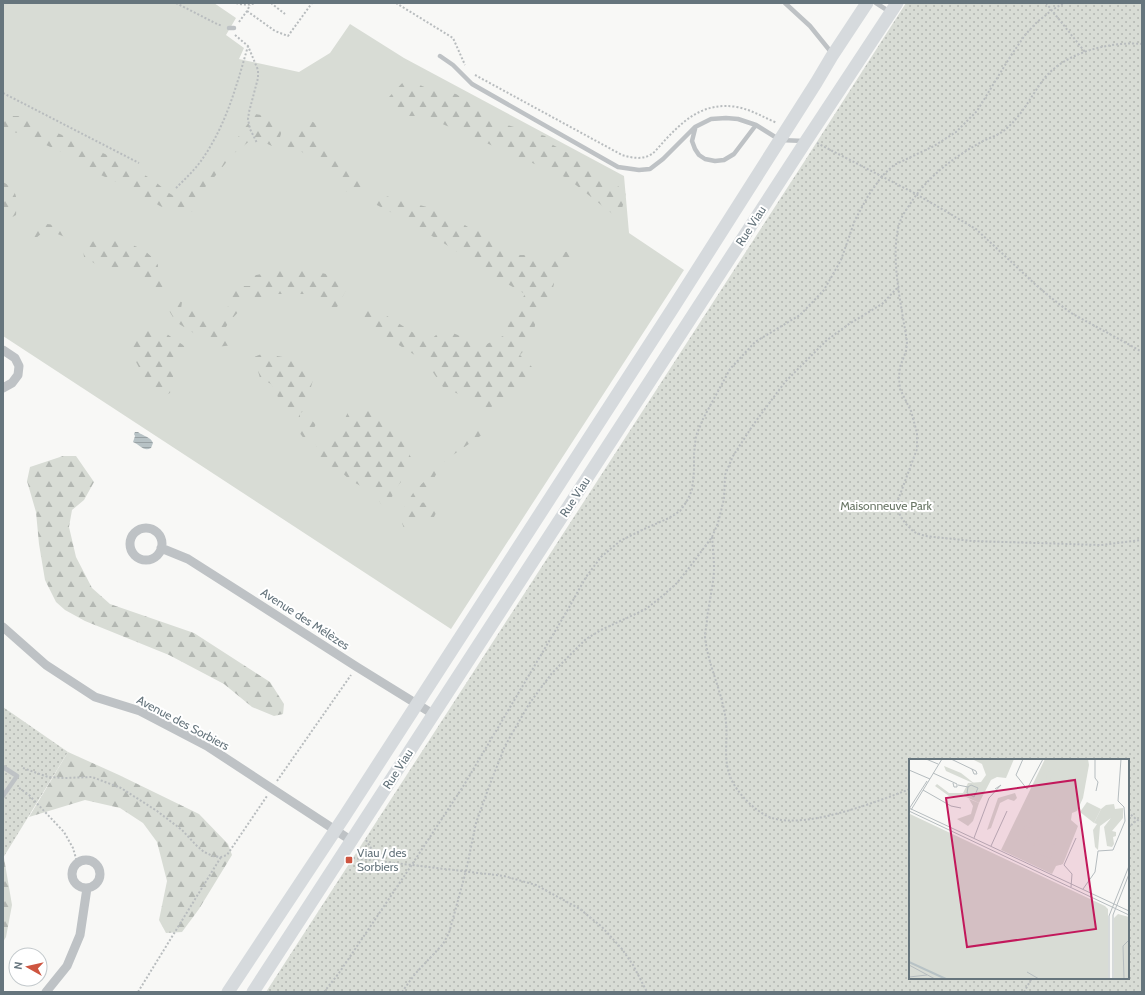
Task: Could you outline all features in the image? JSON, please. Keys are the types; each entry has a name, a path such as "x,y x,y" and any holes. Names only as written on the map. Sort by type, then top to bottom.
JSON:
{"main road":[{"name":"Rue Viau","path":"228,992 335,830 677,302 867,3"},
{"name":"Rue Viau","path":"253,992 358,840 433,714 811,142 894,8"}],"street":[{"path":"3,350 15,358 19,366 18,375 12,383 3,388"},
{"name":"Avenue des Mélèzes","path":"161,548 188,559 433,714"},
{"name":"Avenue des Sorbiers","path":"3,627 46,665 95,696 140,711 207,746 335,830 358,840"},
{"path":"86,859 95,862 98,866 100,870 99,880 92,887 87,888 78,886 72,879 72,870 77,862 86,859"},
{"path":"46,992 67,966 80,935 87,888"}],"lane":[{"path":"785,3 810,26 831,50 832,56"},
{"path":"876,3 894,8"},
{"path":"440,56 453,65 472,84 618,167 640,170 650,169 663,159 695,127 711,119 738,119 756,125 780,140 811,142"},
{"path":"695,127 692,141 694,149 698,155 705,159 715,161 724,160 734,154 756,125"},
{"path":"3,768 17,776 3,796"}],"path":[{"path":"176,3 215,24 232,28"},
{"path":"236,3 242,5 256,3"},
{"path":"271,3 285,14"},
{"path":"247,11 275,31 288,36 312,3"},
{"path":"396,3 453,38 466,68"},
{"path":"1046,3 1085,52"},
{"path":"324,992 339,973 412,866 464,785 586,577 601,557 620,541 669,518 680,511 687,501 692,490 696,436 703,419 730,369 755,342 800,315 824,290 841,260 855,220 868,196 882,176 894,165 934,146 956,132 977,110 1025,35 1037,22 1064,3"},
{"path":"232,28 247,11 250,5"},
{"path":"232,28 232,32 248,46 258,70 258,78 248,119 250,129 257,143"},
{"path":"1142,44 1111,45 1085,52 1071,58 1052,70 1044,79 1019,116 1002,132 985,140 955,158 936,173 916,194 901,217 896,233 895,255 907,342 906,351 900,367 900,389 910,411 917,433 917,449 898,500 900,516 906,524 914,532 925,536 972,541 1101,545 1142,540"},
{"path":"176,188 198,165 216,136 226,115 248,46"},
{"path":"474,74 622,155 632,158 652,154 670,135 693,115 705,109 725,106 736,107 751,111 771,120"},
{"path":"3,94 139,163"},
{"path":"811,142 882,176 976,229 1037,286 1072,313 1142,352"},
{"path":"402,992 414,974 446,939 453,920 466,871 476,823 505,746 528,704 552,673 586,639 601,630 646,609 676,583 712,537 718,523 724,499 725,474 733,456 753,425 785,382 827,340 849,324 882,304 899,286"},
{"path":"712,537 714,571 705,636 709,656 723,701 727,727 727,765 734,785 743,797 752,807 762,813 778,819 796,820 850,810 909,789"},
{"path":"22,768 48,777 92,777 121,788 182,830 204,852 213,856 221,857 227,855 357,667"},
{"path":"12,784 29,795 64,832 73,848 77,862"},
{"path":"1129,813 1137,820 1142,821"},
{"path":"1129,827 1137,820"},
{"path":"358,840 379,861"},
{"path":"138,992 221,857"},
{"path":"352,858 504,876 536,885 580,909 602,927 618,944 633,965 647,992"},
{"path":"1024,992 1031,979"}],"green space":[{"path":"3,3 214,3 236,18 226,35 244,48 239,59 299,72 330,53 350,24 404,58 624,176 629,233 684,270 451,629 3,336"},
{"name":"Maisonneuve Park","path":"906,3 1142,3 1142,992 266,992"},
{"path":"406,79 429,89 456,94 500,123 545,136 553,145 577,158 616,184 626,194 619,219 567,178 424,116 394,116 389,97"},
{"path":"255,114 261,115 281,127 281,134 278,143 272,146 261,141 251,140 233,154 197,196 199,200 193,211 179,215 123,185 94,172 64,153 19,133 3,131 3,116 18,116 26,119 123,162 153,180 177,198 233,144"},
{"path":"309,120 321,126 319,144 328,151 343,158 360,179 366,192 358,197 347,192 320,164 299,150 287,147 287,141 293,130"},
{"path":"3,182 12,188 16,196 17,205 16,215 3,221"},
{"path":"378,194 442,211 468,227 485,232 505,247 520,255 537,255 545,264 564,252 574,251 571,261 554,272 554,284 551,295 544,301 543,311 536,320 533,336 529,345 520,355 533,368 510,397 491,407 476,411 465,397 443,387 426,362 362,322 357,314 364,307 376,309 428,342 443,329 465,338 481,347 503,336 511,318 525,294 485,271 450,247 404,219 371,202"},
{"path":"46,224 61,227 68,232 65,237 50,231 42,233 36,238 28,234 36,227"},
{"path":"105,237 119,239 144,250 153,258 158,265 155,278 160,279 163,287 158,293 153,293 148,290 145,280 131,268 122,269 99,266 84,257 83,249 88,244"},
{"path":"296,267 326,274 347,288 334,313 311,294 276,294 263,303 257,299 245,298 242,308 229,322 221,335 242,344 216,347 176,322 163,301 167,298 182,302 181,309 192,309 202,317 215,321 233,302 231,296 239,286 250,286 252,276"},
{"path":"140,329 161,330 189,351 187,361 178,360 170,393 164,396 158,394 151,386 132,353 131,345 135,335"},
{"path":"269,351 277,356 294,359 303,363 314,375 309,395 310,404 308,408 300,413 300,418 311,420 316,424 314,428 317,436 312,441 305,440 279,401 276,391 271,384 260,378 254,357"},
{"path":"368,403 375,407 394,430 407,439 410,446 410,456 414,460 411,468 403,468 401,482 394,490 391,501 397,509 391,511 381,504 375,494 350,480 337,468 326,465 321,461 315,442 322,439 329,440 339,431 349,410 356,417 362,407"},
{"path":"481,426 486,432 438,466 434,479 419,496 420,503 436,501 439,507 433,519 425,519 405,531 402,523 403,509 415,490 426,480 429,469 468,432"},
{"path":"63,456 76,456 94,482 84,500 72,510 69,527 76,557 92,588 110,604 194,633 270,682 284,704 283,714 274,716 252,707 224,684 169,655 85,621 65,610 56,602 45,580 39,544 36,512 27,481 30,467"},
{"path":"3,707 68,752 3,858"},
{"path":"68,752 199,814 228,844 232,855 199,909 182,932 166,933 159,920 167,881 157,842 143,823 120,808 85,800 29,817"},
{"path":"3,858 12,905 6,937 3,942"}],"shaded area":[{"path":"135,432 138,432 151,439 153,443 151,448 144,449 133,442"}],"place":[{"name":"Viau / des Sorbiers","path":"349,860"}]}
